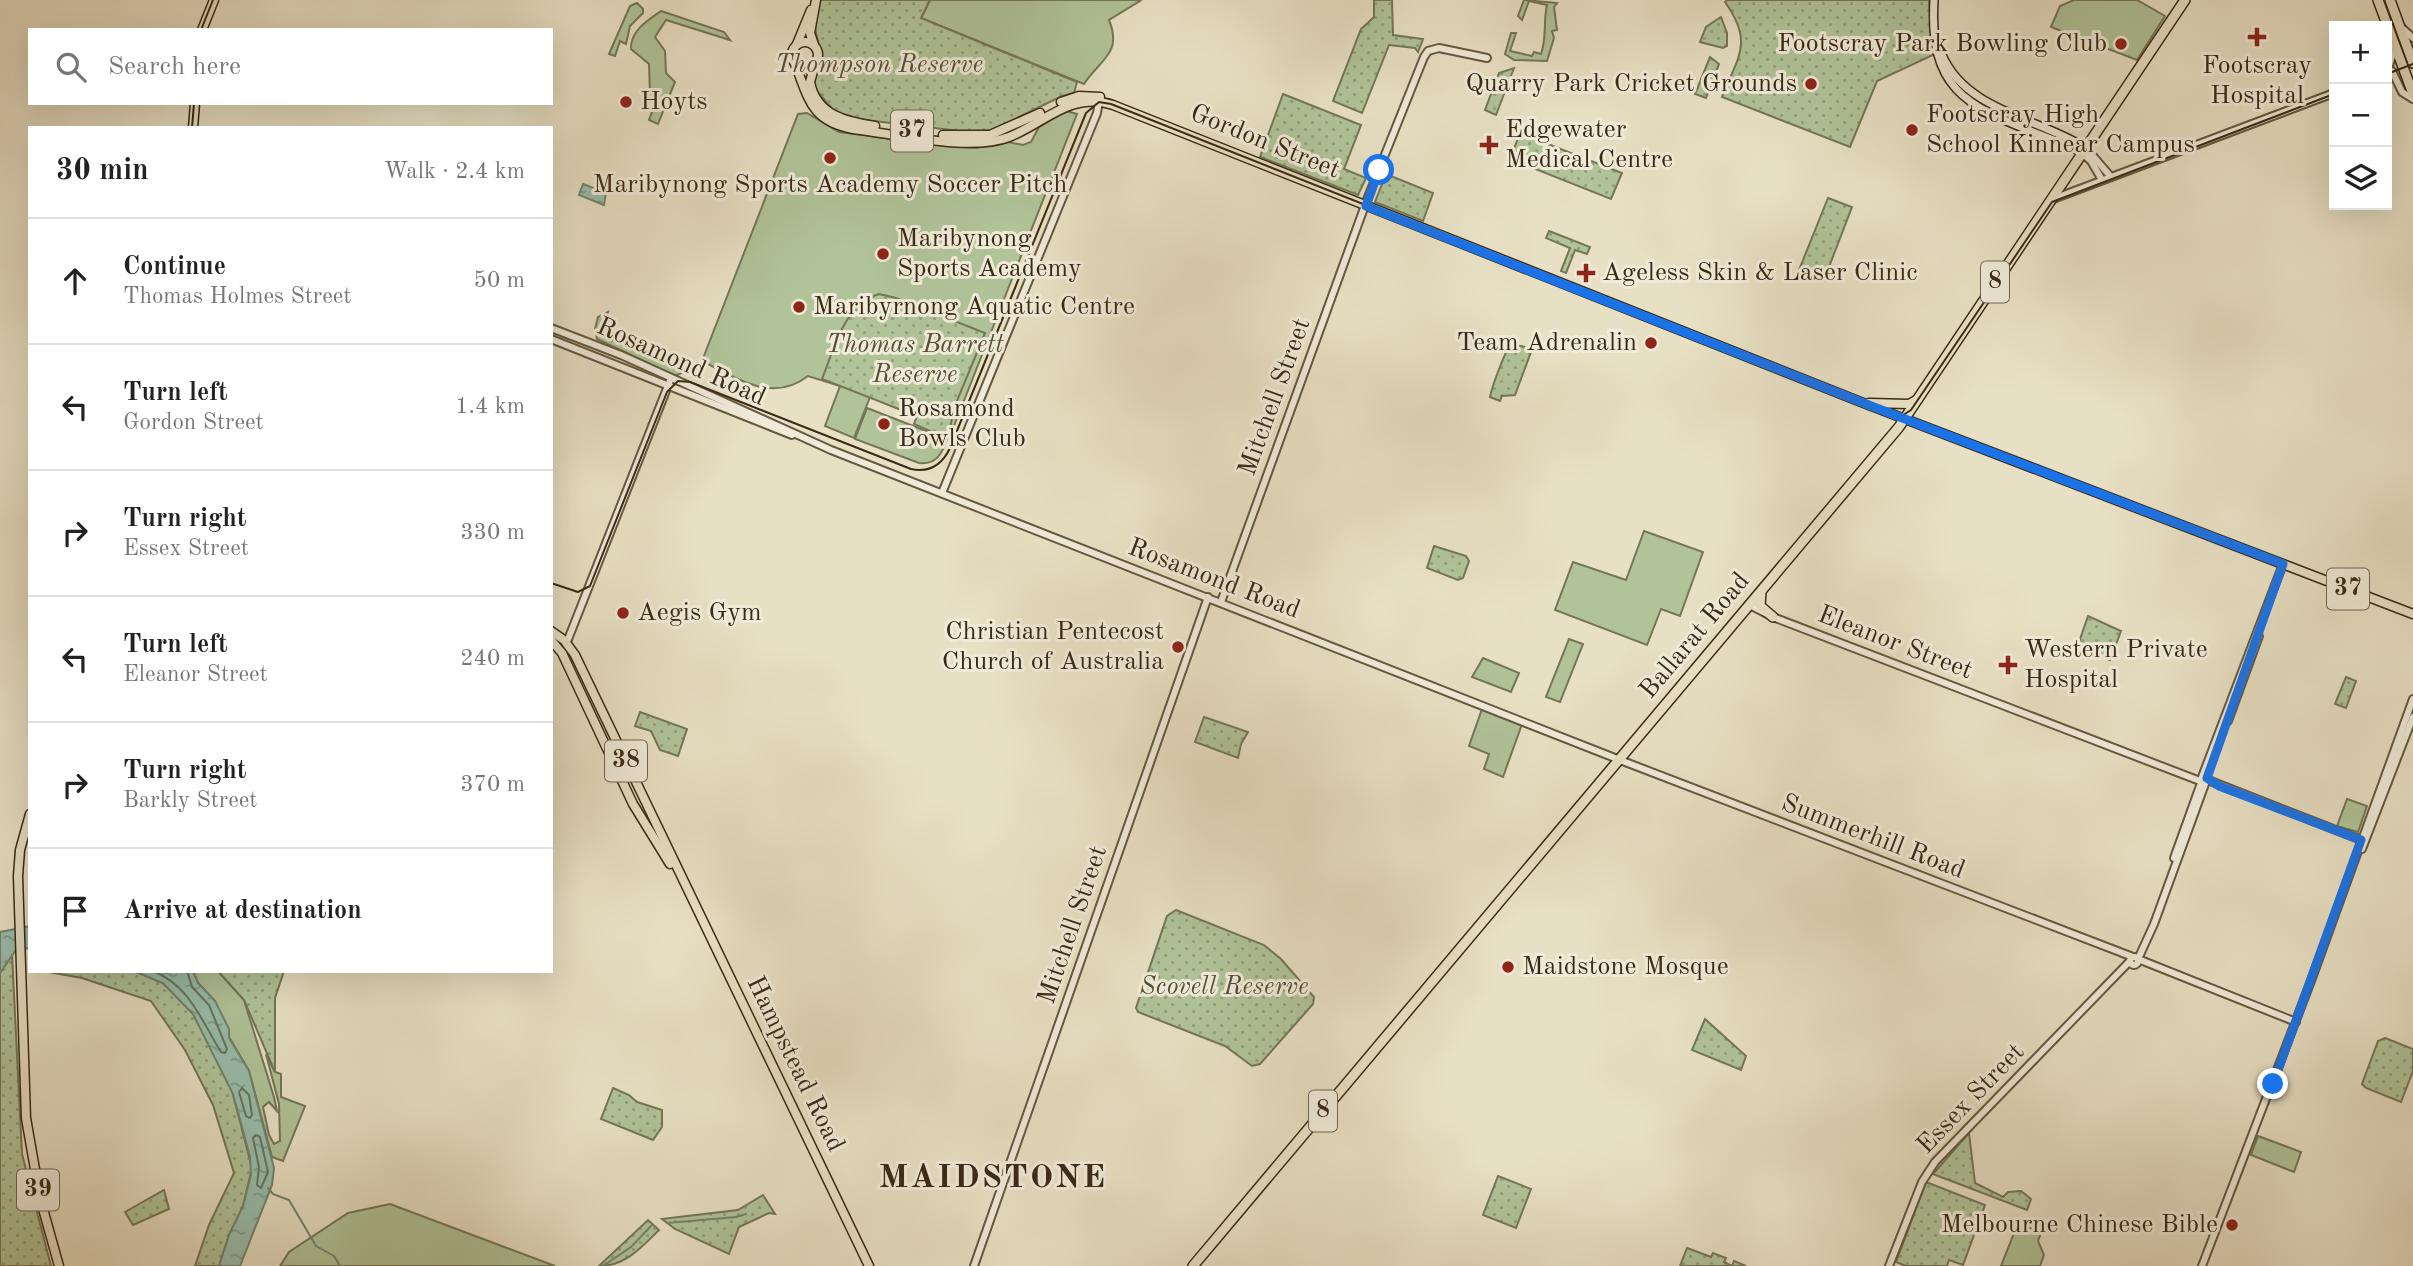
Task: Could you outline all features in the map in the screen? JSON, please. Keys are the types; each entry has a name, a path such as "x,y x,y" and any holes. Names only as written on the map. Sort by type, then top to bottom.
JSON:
{"highway":[{"name":"Ballarat Road","path":"1193,1266 1905,419 2185,0"},
{"path":"2378,0 2413,97"},
{"path":"2390,0 2413,63 2403,67"},
{"path":"1762,591 1760,606 1773,617"}],"main road":[{"path":"203,28 214,0"},
{"name":"37","path":"795,64 792,52 815,0"},
{"name":"37","path":"815,0 810,33 818,54 815,64"},
{"path":"1934,3 1937,37 1945,62 1960,82 1984,101 2040,124 2084,151"},
{"path":"1934,3 1933,35 1942,67 1958,92 1980,110 2084,151"},
{"path":"797,44 806,42 815,47"},
{"path":"795,64 805,68 815,64"},
{"name":"Gordon Street","path":"795,64 811,105 822,117 838,126 967,143 993,142 1020,132 1064,106 1096,99"},
{"name":"Gordon Street","path":"815,64 810,77 814,97 829,113 846,121 965,137 990,135 1011,129 1069,99 1096,99 2282,568 2413,614"},
{"path":"1980,110 1984,101"},
{"path":"193,126 195,105"},
{"path":"2017,126 2021,116"},
{"path":"2036,134 2040,124"},
{"path":"1011,129 1020,132"},
{"path":"1866,404 1907,404 1918,399"},
{"name":"38","path":"553,632 567,642"},
{"path":"562,654 567,642"},
{"name":"Hampstead Road","path":"567,642 869,1266"},
{"name":"38","path":"553,643 562,654"},
{"name":"Hampstead Road","path":"562,654 642,822 682,881"},
{"name":"39","path":"28,821 20,850 19,900 27,1129 40,1198 59,1266"}],"street":[{"path":"2400,27 2413,38"},
{"path":"2392,60 2395,47"},
{"name":"Mitchell Street","path":"1221,602 1366,206 1428,51 1439,48 1487,58"},
{"path":"2392,71 2403,67"},
{"path":"2392,76 2402,91 2413,97"},
{"path":"2051,199 2329,95"},
{"path":"942,494 1090,128 1096,99"},
{"path":"2084,151 2110,177"},
{"path":"2084,151 2102,180"},
{"name":"Rosamond Road","path":"553,329 671,378 794,435 1620,760"},
{"name":"Rosamond Road","path":"553,340 770,428 794,435"},
{"path":"567,642 671,378"},
{"path":"681,392 684,384"},
{"name":"Essex Street","path":"1889,1266 1928,1170 2134,960 2142,945 2282,568"},
{"name":"Mitchell Street","path":"974,1266 1208,597"},
{"name":"Eleanor Street","path":"1750,605 1773,617 2363,841"},
{"path":"2202,1266 2377,806 2413,699"},
{"path":"2404,732 2413,717"},
{"name":"Summerhill Road","path":"1620,760 2296,1022"}],"green space":[{"name":"Thompson Reserve","path":"819,0 930,0 921,18 1077,82 1074,93 1062,96 992,130 969,132 865,120 835,112 815,89 814,78 821,54 815,28"},
{"path":"930,0 1140,1 1109,20 1113,32 1111,49 1084,84 921,18"},
{"path":"1374,0 1392,0 1393,35 1423,39 1418,52 1415,48 1389,45 1362,113 1333,101 1361,29 1374,17"},
{"path":"1524,0 1557,3 1554,7 1557,30 1552,31 1554,38 1547,61 1514,60 1505,54 1511,33 1516,33 1510,51 1532,56 1534,52 1541,54 1547,5 1529,1 1522,20 1518,16"},
{"path":"1929,0 1933,55 1877,81 1850,147 1722,97 1738,60 1741,39 1734,16 1725,2"},
{"name":"Footscray Park Bowling Club","path":"2074,0 2137,0 2165,16 2137,60 2051,27 2060,6"},
{"path":"637,3 643,13 630,26 626,44 620,41 615,56 609,54 630,6"},
{"path":"661,11 724,32 730,40 666,20 655,37 665,51 666,73 675,82 658,124 649,120 658,96 650,94 649,64 631,49 631,43 637,31"},
{"path":"1721,17 1727,33 1727,46 1723,48 1700,42 1706,27"},
{"path":"1710,57 1719,64 1706,98 1695,94"},
{"path":"1514,68 1496,115 1485,110 1499,73"},
{"path":"1283,94 1361,125 1344,169 1366,178 1358,195 1260,157"},
{"name":"Maribynong Sports Academy","path":"1066,111 1077,114 952,431 870,397 854,438 825,426 840,386 808,376 795,384 768,388 741,381 702,361 798,114 807,113 839,132 976,148 1008,142 1023,145 1031,142 1039,127"},
{"path":"1520,133 1622,173 1611,199 1510,159"},
{"path":"1386,174 1433,193 1423,221 1375,202"},
{"path":"1828,198 1852,207 1824,280 1799,270"},
{"path":"1549,231 1590,247 1587,254 1575,250 1566,273 1561,271 1570,248 1546,238"},
{"name":"Thomas Barrett Reserve","path":"879,294 896,298 985,333 954,408 948,439 914,424 917,416 822,379 836,341 849,318 867,300"},
{"path":"608,312 599,335 621,344 623,341 629,347 675,367 677,364 674,362 686,361 684,372 675,376 597,339 595,329 598,317"},
{"path":"1511,344 1525,347 1531,352 1515,395 1502,396 1500,401 1490,397 1499,368"},
{"name":"Rosamond Bowls Club","path":"867,408 947,439 940,454 930,462 919,463 855,439"},
{"path":"1644,531 1703,552 1680,616 1661,609 1647,645 1555,610 1573,562 1626,580"},
{"path":"1434,546 1466,556 1469,561 1463,578 1458,580 1427,568"},
{"path":"2088,616 2121,631 2110,660 2077,648"},
{"path":"1569,639 1583,644 1560,702 1546,697"},
{"path":"1483,658 1519,673 1511,692 1472,677"},
{"path":"2346,677 2356,681 2346,708 2335,704"},
{"path":"1482,709 1522,724 1503,777 1484,769 1489,754 1469,746"},
{"path":"640,712 687,729 678,756 660,750 651,731 635,726"},
{"path":"1204,717 1248,732 1241,744 1238,758 1195,742"},
{"path":"2347,799 2367,806 2358,832 2337,826"},
{"name":"Scovell Reserve","path":"1176,910 1264,945 1281,959 1314,997 1313,1004 1260,1064 1252,1066 1225,1046 1138,1012 1136,1008 1167,916"},
{"path":"12,954 22,1154 51,1266 0,1266 0,973"},
{"path":"54,973 139,973 163,983 193,1014 230,1083 252,1168 243,1206 229,1235 219,1266 195,1266 209,1225 234,1173 213,1105 185,1050 151,1001 82,978"},
{"path":"194,973 220,973 244,1000 277,1111 269,1102 263,1107 269,1135 274,1144 280,1141 279,1104 266,1054 275,1072 281,1074 281,1097 305,1106 283,1161 272,1157 249,1071 229,1037 215,1001 198,983"},
{"path":"220,973 283,973 275,998 275,1072 244,1000"},
{"path":"1705,1019 1746,1056 1741,1070 1692,1050"},
{"path":"2385,1038 2413,1049 2413,1071 2401,1102 2362,1084 2378,1041"},
{"path":"613,1088 637,1102 662,1110 662,1127 653,1140 601,1119"},
{"path":"1969,1133 1975,1183 2003,1197 2008,1192 2021,1191 2031,1199 2027,1210 1933,1174"},
{"path":"2258,1136 2301,1152 2294,1172 2251,1155"},
{"path":"1498,1176 1531,1189 1516,1228 1483,1215"},
{"path":"1926,1182 1985,1205 1963,1265 1949,1260 1947,1266 1906,1266 1896,1262"},
{"path":"164,1190 169,1209 133,1225 125,1212"},
{"path":"763,1195 775,1214 769,1213 739,1227 729,1254 675,1229 662,1219 738,1210"},
{"path":"390,1204 555,1266 280,1266 289,1252 348,1213"},
{"path":"648,1220 659,1230 646,1243 617,1263 599,1266"},
{"path":"2018,1223 2041,1233 2038,1241 2044,1255 2040,1266 2001,1266"},
{"path":"1687,1248 1711,1257 1713,1253 1726,1258 1724,1262 1732,1266 1680,1266"},
{"path":"1734,1261 1746,1266 1732,1266"}],"water":[{"path":"583,184 606,193 604,205 579,195"},
{"path":"28,926 28,948 16,950 0,973 0,932"},
{"path":"139,973 194,973 198,983 215,1001 229,1029 229,1038 249,1071 274,1168 272,1185 240,1266 219,1266 229,1235 243,1206 251,1175 250,1157 233,1094 193,1014 163,983"}],"waterway":[{"path":"268,1188 273,1194 289,1200 316,1246 334,1256 340,1266"},
{"path":"667,1223 746,1214"},
{"path":"603,1266 631,1247 652,1225"}],"tram line":[{"path":"202,28 213,0"},
{"path":"2392,72 2413,64"},
{"path":"553,584 578,592 590,586 667,392 678,381 690,382 911,469 930,469 939,463 950,448 1086,113 1099,102 1111,104 1900,417 1911,410 2052,202 2329,96"},
{"path":"192,126 194,105"}],"place":[{"name":"Footscray Hospital","path":"2257,37"},
{"name":"Footscray Park Bowling Club","path":"2121,44"},
{"name":"Quarry Park Cricket Grounds","path":"1811,84"},
{"name":"Hoyts","path":"626,102"},
{"name":"Footscray High School Kinnear Campus","path":"1912,130"},
{"name":"Edgewater Medical Centre","path":"1489,145"},
{"name":"Maribynong Sports Academy Soccer Pitch","path":"830,158"},
{"name":"Maribynong Sports Academy","path":"883,254"},
{"name":"Ageless Skin & Laser Clinic","path":"1586,273"},
{"name":"Maribyrnong Aquatic Centre","path":"799,307"},
{"name":"Team Adrenalin","path":"1651,343"},
{"name":"Rosamond Bowls Club","path":"884,424"},
{"name":"Aegis Gym","path":"623,613"},
{"name":"Christian Pentecost Church of Australia","path":"1178,647"},
{"name":"Western Private Hospital","path":"2008,665"},
{"name":"Maidstone Mosque","path":"1508,967"},
{"name":"Melbourne Chinese Bible","path":"2232,1225"}],"district":[{"name":"MAIDSTONE","path":"993,1178"}],"route":[{"path":"1379,170 1366,206 1866,404 2283,564 2207,778 2219,786 2361,840 2350,877 2273,1084"}]}
